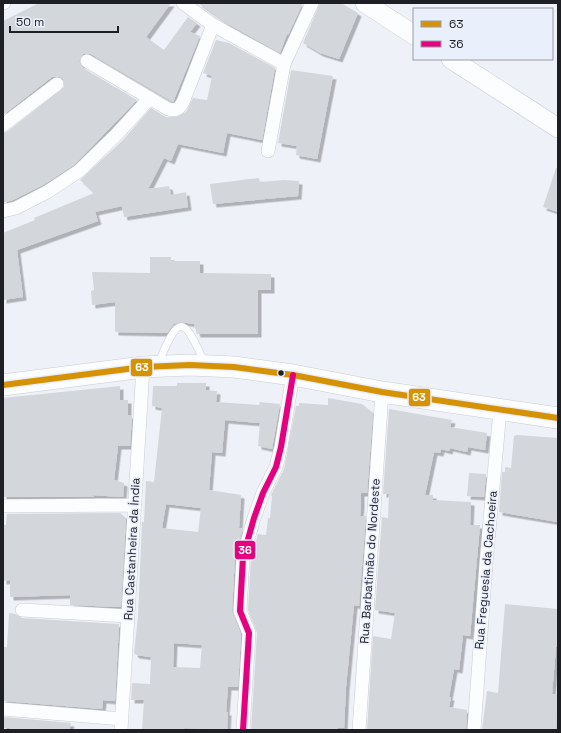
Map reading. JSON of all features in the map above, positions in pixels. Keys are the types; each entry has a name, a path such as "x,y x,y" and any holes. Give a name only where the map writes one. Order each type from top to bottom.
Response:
{"main road":[{"path":"365,3 413,34"},
{"path":"453,60 558,128"},
{"path":"3,385 150,367 234,367 293,375 382,392 558,418"}],"street":[{"path":"183,3 213,25 284,64"},
{"path":"268,151 284,64 312,3"},
{"path":"87,61 168,109 178,109 183,102 213,25"},
{"path":"3,124 57,84"},
{"path":"3,211 16,208 47,192 79,170 116,135 150,98"},
{"name":"Rua Castanheira da Índia","path":"122,725 134,505 150,367"},
{"path":"243,730 249,633 240,611 243,557 254,518 263,493 276,467 282,447 293,375"},
{"name":"Rua Barbatimão do Nordeste","path":"359,730 382,392"},
{"name":"Rua Freguesia da Cachoeira","path":"474,730 486,564 500,410"},
{"path":"3,506 134,505"},
{"path":"22,610 128,616"},
{"path":"3,709 122,725"}],"lane":[{"path":"150,367 170,335 177,326 181,325 185,326 193,337 206,366"}],"building":[{"path":"39,3 171,3 146,37 164,50 188,17 197,23 190,32 200,36 173,102 91,54 83,54 79,61 83,68 137,100 74,165 43,185 13,200 3,203 3,133 8,131 64,87 63,79 60,77 52,77 3,115 3,21"},
{"path":"198,3 303,3 288,35 287,34 280,53 228,24"},
{"path":"320,3 341,3 358,13 339,59 320,53 303,43"},
{"path":"216,40 229,43 275,68 262,140 227,133 223,153 178,144 171,161 164,158 148,189 169,186 171,195 186,192 188,207 124,217 122,206 95,212 98,221 17,250 23,297 3,300 3,233 35,220 34,218 94,193 80,180 122,141 151,108 166,117 176,117 186,112 193,98 207,100 212,76 203,73"},
{"path":"291,70 333,76 317,159 296,155 297,146 278,143"},
{"path":"556,168 558,168 558,212 543,207"},
{"path":"259,178 260,182 284,180 299,181 298,196 213,204 210,184"},
{"path":"150,257 171,257 171,261 200,261 200,273 271,274 271,290 258,290 258,334 197,334 194,324 181,322 174,324 167,333 115,332 115,302 92,305 91,291 94,290 92,272 150,273"},
{"path":"177,383 206,383 206,390 217,391 216,402 259,405 260,402 280,404 272,449 258,446 260,423 225,420 222,453 212,452 209,490 241,495 239,528 243,528 235,556 232,611 241,634 238,687 228,687 226,712 228,712 227,730 185,728 185,730 142,730 144,700 131,700 132,683 150,684 151,657 136,655 134,653 138,617 142,522 144,522 146,481 154,482 162,408 152,406 153,386 177,386","holes":["166,504 201,508 198,532 162,528","174,643 202,645 200,668 173,667"]},
{"path":"120,386 120,400 128,400 128,415 132,416 130,446 118,446 114,480 124,483 123,497 91,495 94,497 3,497 3,398"},
{"path":"328,398 362,404 373,413 367,493 361,493 360,516 366,516 359,606 354,605 346,687 344,728 338,728 338,730 251,730 257,633 248,610 251,558 258,534 266,535 268,518 270,518 271,495 284,469 296,406 299,406 299,403 328,405"},
{"path":"389,409 452,420 450,427 487,433 485,450 468,447 467,452 450,448 449,451 441,449 440,453 434,452 425,495 433,495 433,500 471,502 470,525 480,525 470,636 463,635 459,670 454,669 449,697 451,697 449,707 467,710 466,730 367,730 373,636 391,639 395,613 375,610 382,517 388,518 389,494 383,494"},
{"path":"514,436 558,438 558,522 499,512 502,472 505,472 505,467 511,468"},
{"path":"469,473 486,474 484,497 467,496"},
{"path":"120,513 126,518 121,606 70,605 70,595 10,597 10,580 3,581 3,525 6,525 7,514"},
{"path":"505,604 558,609 558,647 556,647 552,694 558,694 556,730 482,730 487,691 498,693"},
{"path":"9,613 15,614 22,618 119,624 115,701 103,700 102,709 3,701 3,647 7,647"},
{"path":"3,717 71,723 69,730 9,730 10,728 3,728"}],"transit line":[{"name":"63","path":"3,385 143,367 190,365 234,367 293,375 382,392 558,418"},
{"name":"36","path":"243,730 249,633 240,611 243,557 263,493 276,467 281,447 293,375"}]}
